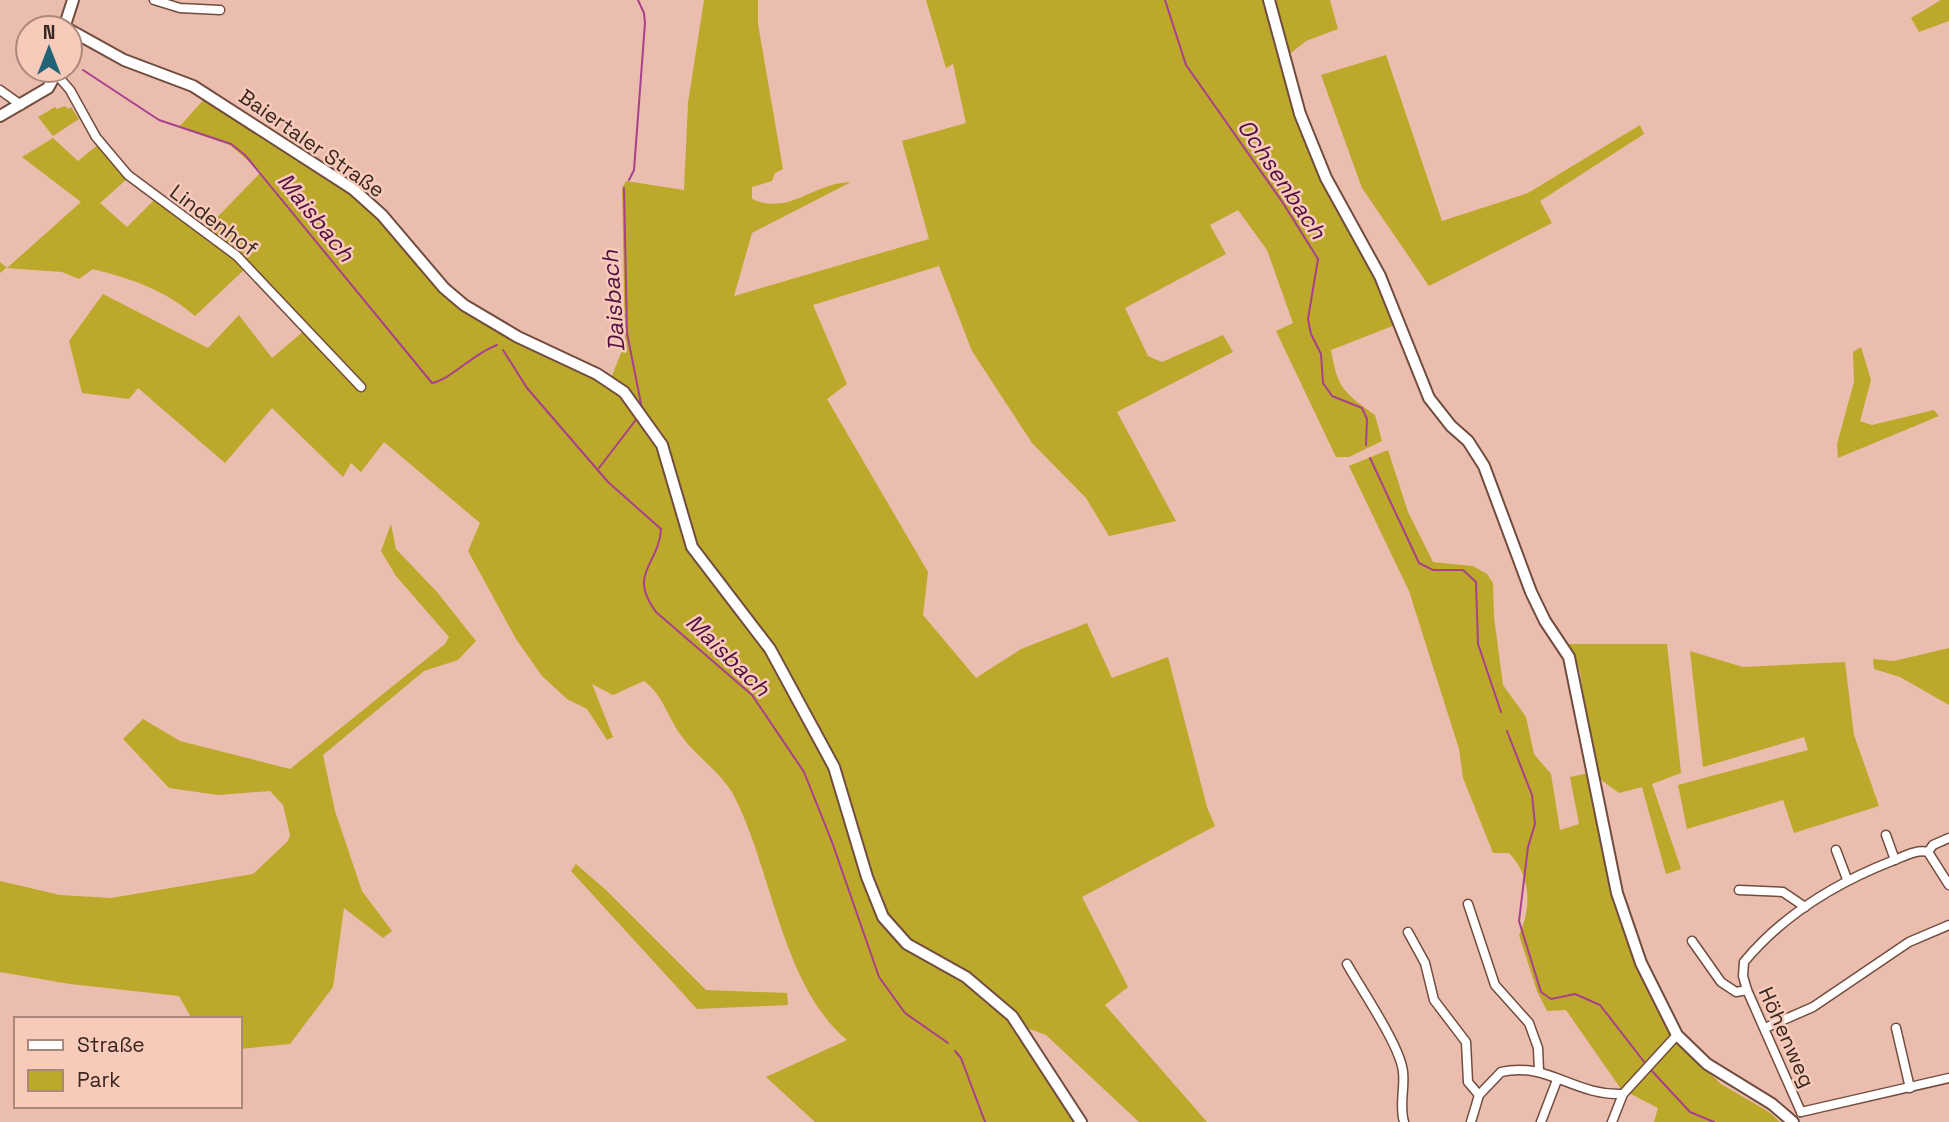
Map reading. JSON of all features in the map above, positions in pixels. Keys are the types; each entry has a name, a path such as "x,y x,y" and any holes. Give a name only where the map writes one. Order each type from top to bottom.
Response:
{"street":[{"path":"153,0 174,7 220,10"},
{"path":"1269,0 1300,114 1326,178 1380,276 1430,398 1451,426 1468,441 1484,466 1531,592 1545,621 1569,657 1617,893 1641,963 1677,1035 1707,1064 1772,1104 1793,1122"},
{"name":"Baiertaler Straße","path":"84,38 124,60 193,86 353,189 382,215 444,288 464,306 518,337 618,386 644,417 663,449 690,543 770,649 838,776 867,877 883,917 907,944 966,977 1012,1016 1081,1122"},
{"path":"0,116 48,88 50,84"},
{"name":"Lindenhof","path":"66,84 96,137 128,175 240,258 361,387"},
{"path":"0,90 21,105"},
{"path":"1886,835 1895,860"},
{"path":"1949,838 1933,845 1928,852 1949,885"},
{"path":"1836,850 1847,879"},
{"name":"Höhenweg","path":"1793,1122 1801,1112 1747,990 1743,976 1744,962 1781,925 1847,879 1917,852 1928,852"},
{"path":"1739,890 1783,892 1805,906"},
{"path":"1468,904 1495,985 1529,1023 1538,1048 1539,1071"},
{"path":"1765,1028 1813,1007 1909,942 1949,925"},
{"path":"1408,932 1425,964 1434,1000 1466,1042 1468,1082 1479,1095"},
{"path":"1692,941 1721,982 1736,992 1747,990"},
{"path":"1347,964 1392,1044 1404,1071 1404,1122"},
{"path":"1896,1028 1910,1088"},
{"path":"1612,1122 1623,1094 1677,1035"},
{"path":"1471,1122 1479,1095 1501,1072 1516,1069 1539,1071 1599,1095 1623,1094"},
{"path":"1801,1112 1949,1078"},
{"path":"1541,1122 1558,1080"}],"green space":[{"path":"704,0 758,0 758,24 783,169 775,173 772,181 752,187 752,199 778,204 824,187 851,182 752,233 734,296 929,239 902,141 966,123 953,64 946,68 926,0 1263,0 1299,115 1374,272 1395,325 1331,350 1340,382 1349,395 1375,415 1382,441 1349,457 1336,457 1276,331 1293,323 1267,250 1238,210 1210,225 1226,254 1125,308 1148,356 1162,362 1223,335 1233,352 1117,412 1176,521 1109,536 1086,498 1032,443 972,351 939,266 813,305 847,384 827,399 928,572 923,615 976,678 1021,649 1087,623 1112,678 1168,657 1207,807 1215,826 1082,897 1128,987 1105,1005 1207,1122 1139,1122 1046,1035 1027,1028 986,988 911,944 881,907 840,771 808,706 745,608 698,549 682,510 670,455 652,422 611,378 625,343 622,188 626,181 684,190 688,103"},
{"path":"1272,0 1330,0 1338,29 1306,41 1286,57"},
{"path":"1941,0 1949,0 1949,21 1919,32 1911,18"},
{"path":"1386,55 1442,221 1528,193 1640,125 1644,134 1540,201 1552,223 1429,286 1362,188 1321,75"},
{"path":"207,96 355,193 447,294 617,390 660,445 688,546 696,561 760,639 838,783 884,924 998,1005 1077,1122 815,1122 766,1077 847,1040 825,1017 792,958 758,856 733,794 686,742 650,686 644,681 613,695 592,684 613,737 607,740 587,709 567,699 542,676 516,639 468,551 480,523 384,442 361,472 351,463 343,477 272,408 225,463 138,388 129,399 82,393 69,341 103,294 208,348 239,315 272,358 305,330 246,268 195,316 147,286 93,269 79,279 62,272 6,268 0,273 0,262 7,268 81,202 22,157 53,138 78,161 99,144 128,178 100,203 127,227 154,200 202,233 261,172 230,145 179,127"},
{"path":"65,106 68,109 71,107 79,119 53,136 38,117 55,107 57,109"},
{"path":"1861,347 1871,380 1860,421 1872,425 1934,410 1939,416 1838,458 1837,444 1854,382 1853,352"},
{"path":"1388,450 1408,512 1433,562 1473,566 1487,574 1493,583 1494,617 1503,685 1526,717 1534,754 1551,774 1560,830 1579,824 1570,777 1589,773 1609,875 1671,1036 1721,1084 1769,1112 1780,1122 1654,1122 1658,1108 1621,1089 1566,1010 1547,1011 1537,991 1519,935 1527,903 1522,872 1509,853 1493,853 1463,778 1459,749 1409,591 1349,466"},
{"path":"391,524 396,549 437,592 476,641 458,660 424,671 323,755 335,811 362,891 392,931 383,938 344,908 333,987 290,1044 242,1049 242,1017 191,1017 179,996 70,984 0,972 0,881 60,895 111,898 253,874 288,841 290,835 283,805 270,791 218,795 169,788 123,739 143,719 180,741 290,769 445,644 449,637 396,576 381,551"},
{"path":"1567,644 1667,644 1681,773 1652,784 1681,869 1666,874 1642,787 1619,793 1596,776 1580,672"},
{"path":"1949,648 1949,705 1900,677 1874,669 1873,659 1894,661"},
{"path":"1690,651 1743,667 1845,662 1854,735 1879,806 1794,833 1783,800 1687,829 1678,785 1808,750 1804,737 1703,767"},
{"path":"576,864 606,890 706,990 787,993 788,1005 697,1009 571,871"}],"waterway":[{"name":"Daisbach","path":"629,180 634,170 645,23 638,0"},
{"name":"Ochsenbach","path":"1165,0 1186,65 1283,203 1318,259 1308,319 1311,334 1321,354 1323,383 1332,396 1362,408 1367,419 1366,445"},
{"name":"Maisbach","path":"84,71 159,120 231,144 245,155 432,383 447,377 497,345"},
{"name":"Daisbach","path":"624,188 627,333 642,409"},
{"name":"Maisbach","path":"503,350 527,388 608,482 661,529 644,578 648,599 656,612 752,695 804,772 832,842 879,977 905,1013 948,1043"},
{"name":"Daisbach","path":"599,468 638,417"},
{"name":"Ochsenbach","path":"1370,458 1419,563 1433,570 1463,570 1476,582 1478,644 1501,712"},
{"name":"Ochsenbach","path":"1507,731 1532,795 1535,824 1528,847 1519,921 1541,992 1551,999 1575,994 1600,1005 1645,1063"},
{"name":"Maisbach","path":"955,1051 961,1058 985,1122"},
{"name":"Ochsenbach","path":"1651,1070 1690,1112 1714,1122"}]}
